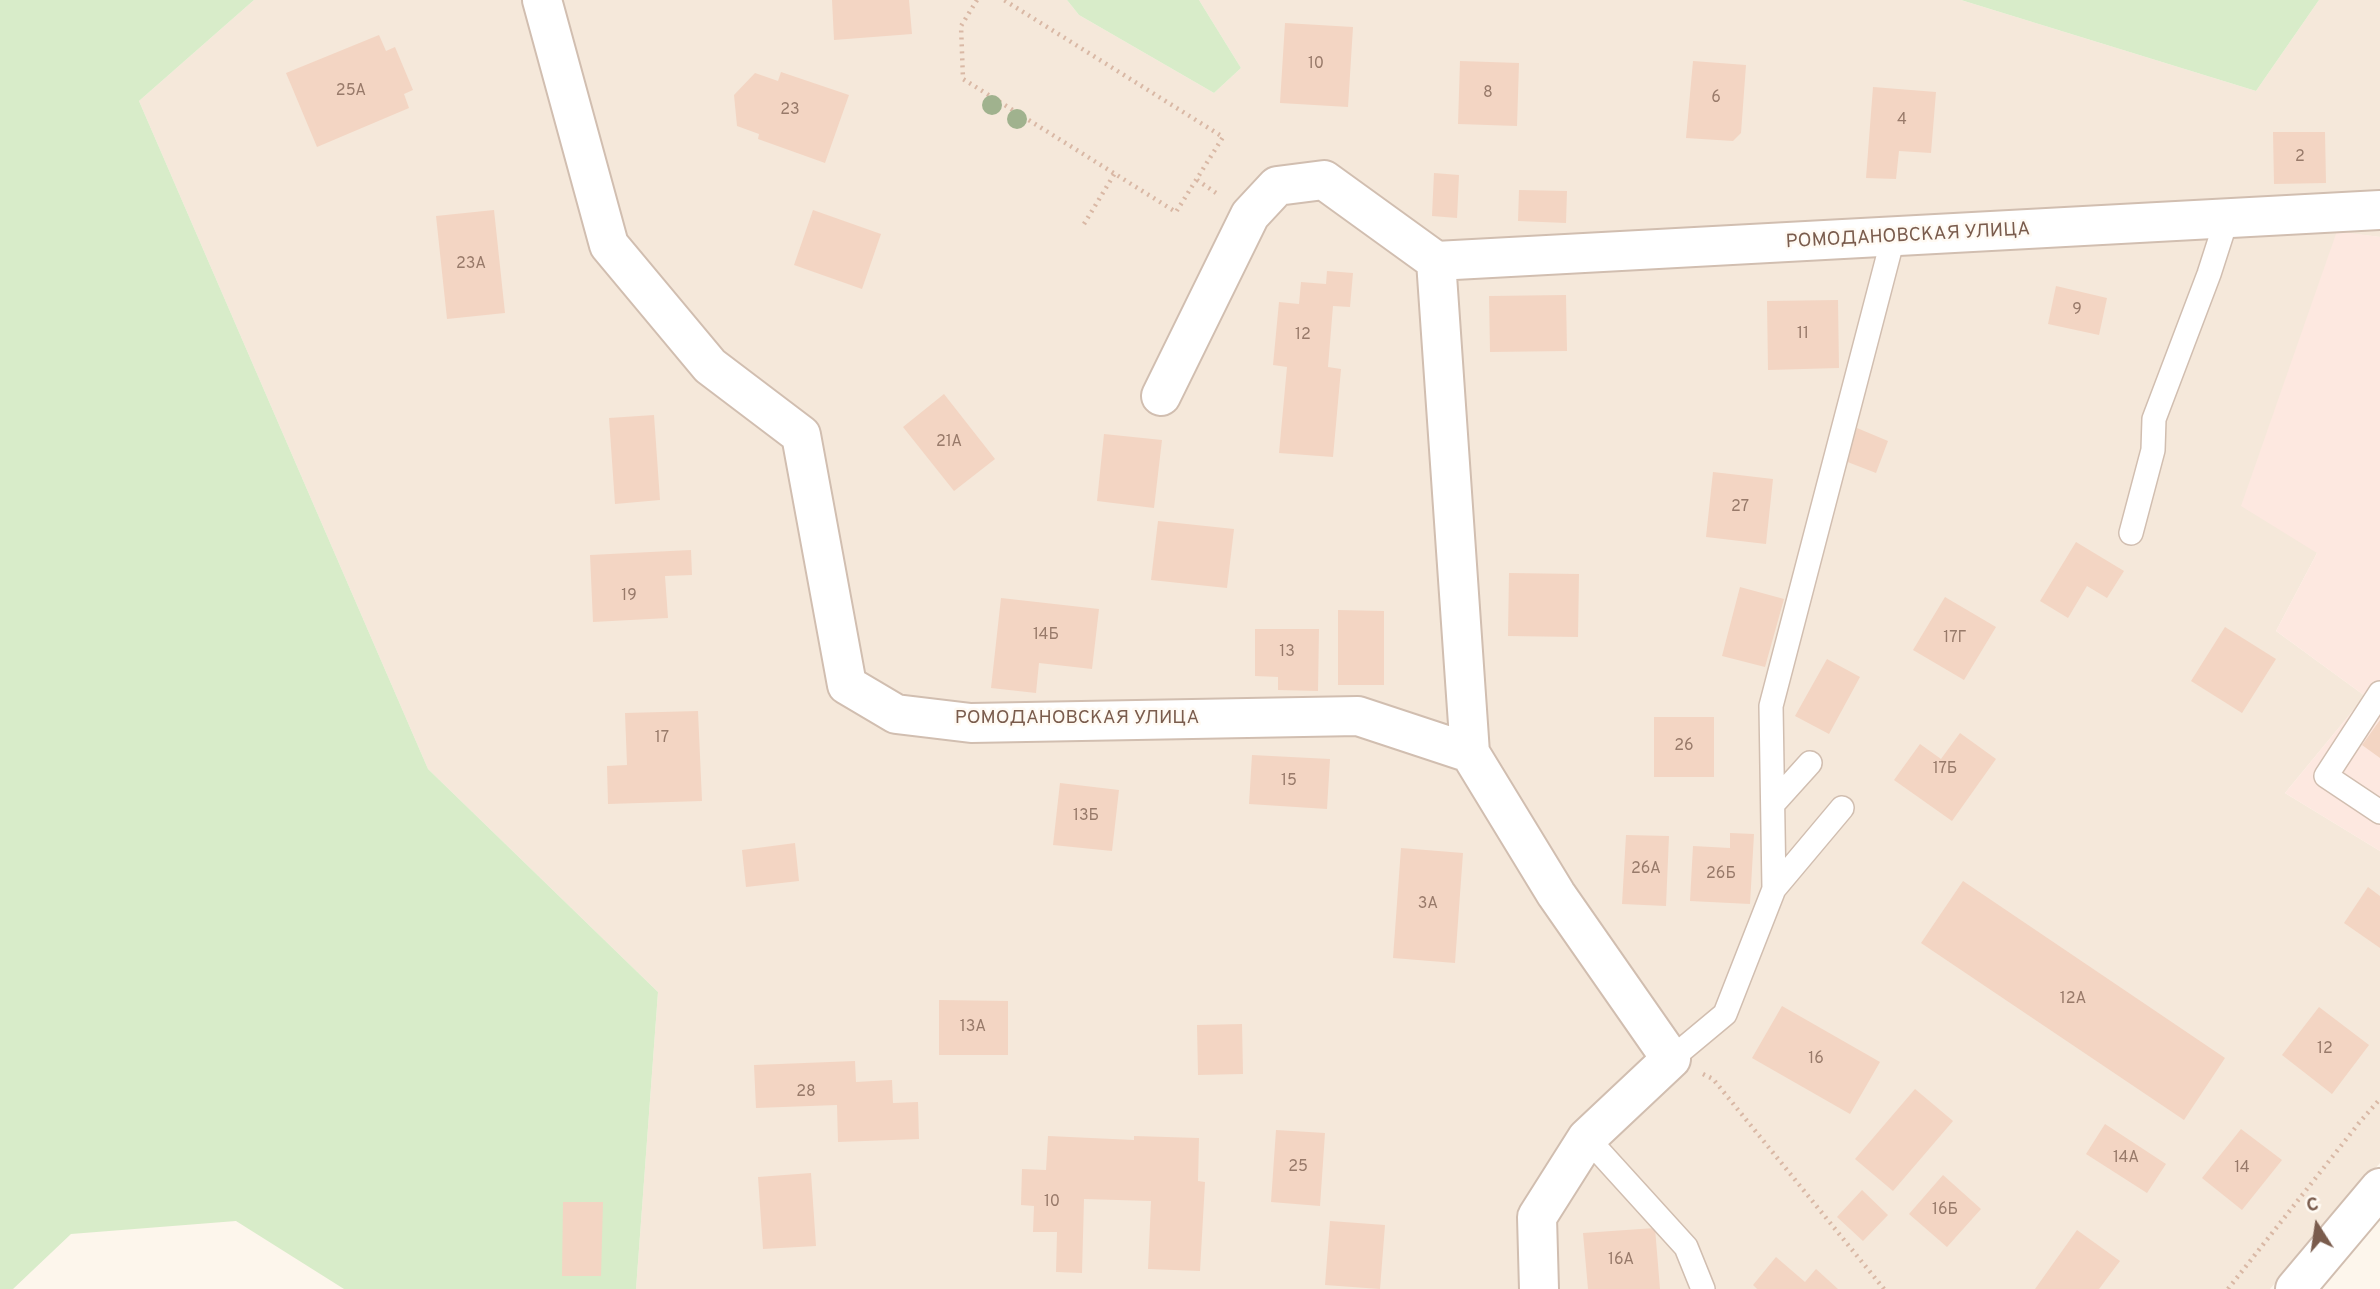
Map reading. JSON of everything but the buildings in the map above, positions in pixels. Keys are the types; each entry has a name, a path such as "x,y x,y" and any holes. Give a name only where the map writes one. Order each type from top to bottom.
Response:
{"street":[{"name":"РОМОДАНОВСКАЯ УЛИЦА","path":"542,0 610,245 710,366 801,435 847,685 896,714 971,723 1359,716 1470,753"},
{"path":"1161,396 1250,215 1277,186 1324,180 1436,261 1470,753 1556,894 1671,1059 1587,1138 1537,1217 1539,1289"},
{"name":"РОМОДАНОВСКАЯ УЛИЦА","path":"1436,261 2380,210"},
{"path":"2295,1289 2380,1188"}],"lane":[{"path":"2131,533 2153,450 2154,419 2209,274 2227,218"},
{"path":"1774,889 1772,706 1893,238"},
{"path":"2380,693 2326,776 2380,812"},
{"path":"1773,804 1810,763"},
{"path":"1671,1059 1726,1014 1774,889 1842,808"},
{"path":"1587,1138 1686,1247 1703,1289"}],"path":[{"path":"977,0 961,26 963,79 1176,212 1223,137 1004,0"},
{"path":"1084,224 1115,173"},
{"path":"1671,1059 1713,1079 1884,1289"},
{"path":"2228,1289 2380,1099"}],"shaded area":[{"path":"254,0 1067,0 1079,15 1214,93 1241,68 1199,0 1961,0 2256,91 2319,0 2380,0 2380,237 2337,232 2317,553 2276,631 2365,696 2285,793 2380,851 2380,1163 2270,1289 636,1289 658,992 428,769 139,101"},
{"path":"2337,231 2380,237 2380,851 2285,793 2365,696 2276,631 2317,553 2241,506"}],"green space":[{"path":"0,0 254,0 139,101 428,769 658,992 636,1289 344,1289 236,1221 71,1234 13,1289 0,1289"},
{"path":"1067,0 1199,0 1241,68 1214,93 1079,15"},
{"path":"1961,0 2319,0 2256,91"}]}
